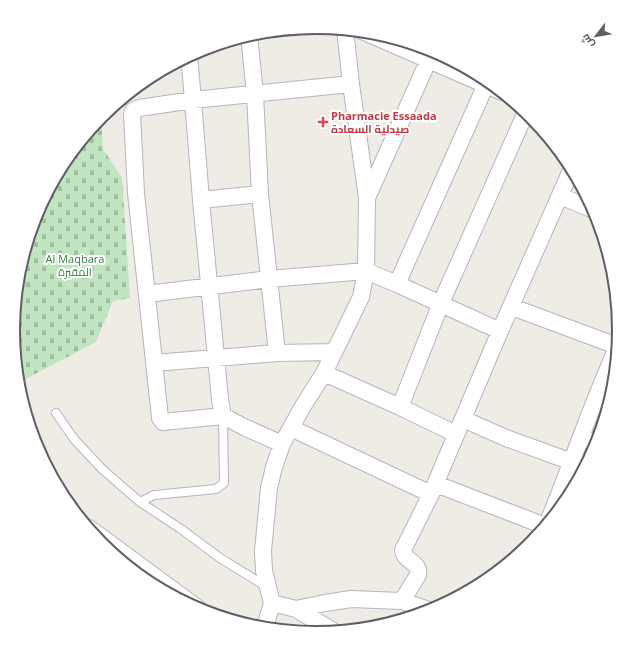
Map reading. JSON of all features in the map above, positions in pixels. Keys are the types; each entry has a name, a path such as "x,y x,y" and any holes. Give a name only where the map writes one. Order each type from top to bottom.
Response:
{"street":[{"path":"266,621 270,595 264,571 264,530 269,488 274,467 282,444 290,428 324,373 361,297 366,271 367,198 346,35"},
{"path":"249,41 255,94 260,194 277,353"},
{"path":"367,198 430,57"},
{"path":"189,62 200,200 220,399 224,416"},
{"path":"282,444 244,427 224,416 162,421 160,418 136,193 132,114 139,108 192,100 351,84"},
{"path":"397,284 485,87"},
{"path":"400,407 441,303 523,118"},
{"path":"402,601 419,571 414,564 405,557 403,550 433,489 500,331 512,307 569,176"},
{"path":"200,200 260,194"},
{"path":"560,196 584,206"},
{"path":"146,294 269,279 366,271 441,303 500,331"},
{"path":"512,307 611,345"},
{"path":"154,363 277,353 334,352"},
{"path":"555,504 591,408 609,365"},
{"path":"324,373 456,434"},
{"path":"463,419 506,438 572,462"},
{"path":"290,428 433,489 540,524"},
{"path":"581,437 590,441"},
{"path":"119,550 166,585"},
{"path":"270,595 325,626"},
{"path":"296,609 351,599 402,601 419,607"}],"lane":[{"path":"56,413 74,439 102,469 140,502 181,529 270,595"},
{"path":"140,502 154,495 216,489 222,486 224,483 224,416"}],"green space":[{"name":"Al Maqbara المقبرة","path":"102,125 103,149 122,178 130,298 113,301 96,342 25,379 20,330 23,291 30,253 43,216 60,181 81,149"}],"place":[{"name":"Pharmacie Essaada صيدلية السعادة","path":"323,122"}]}
